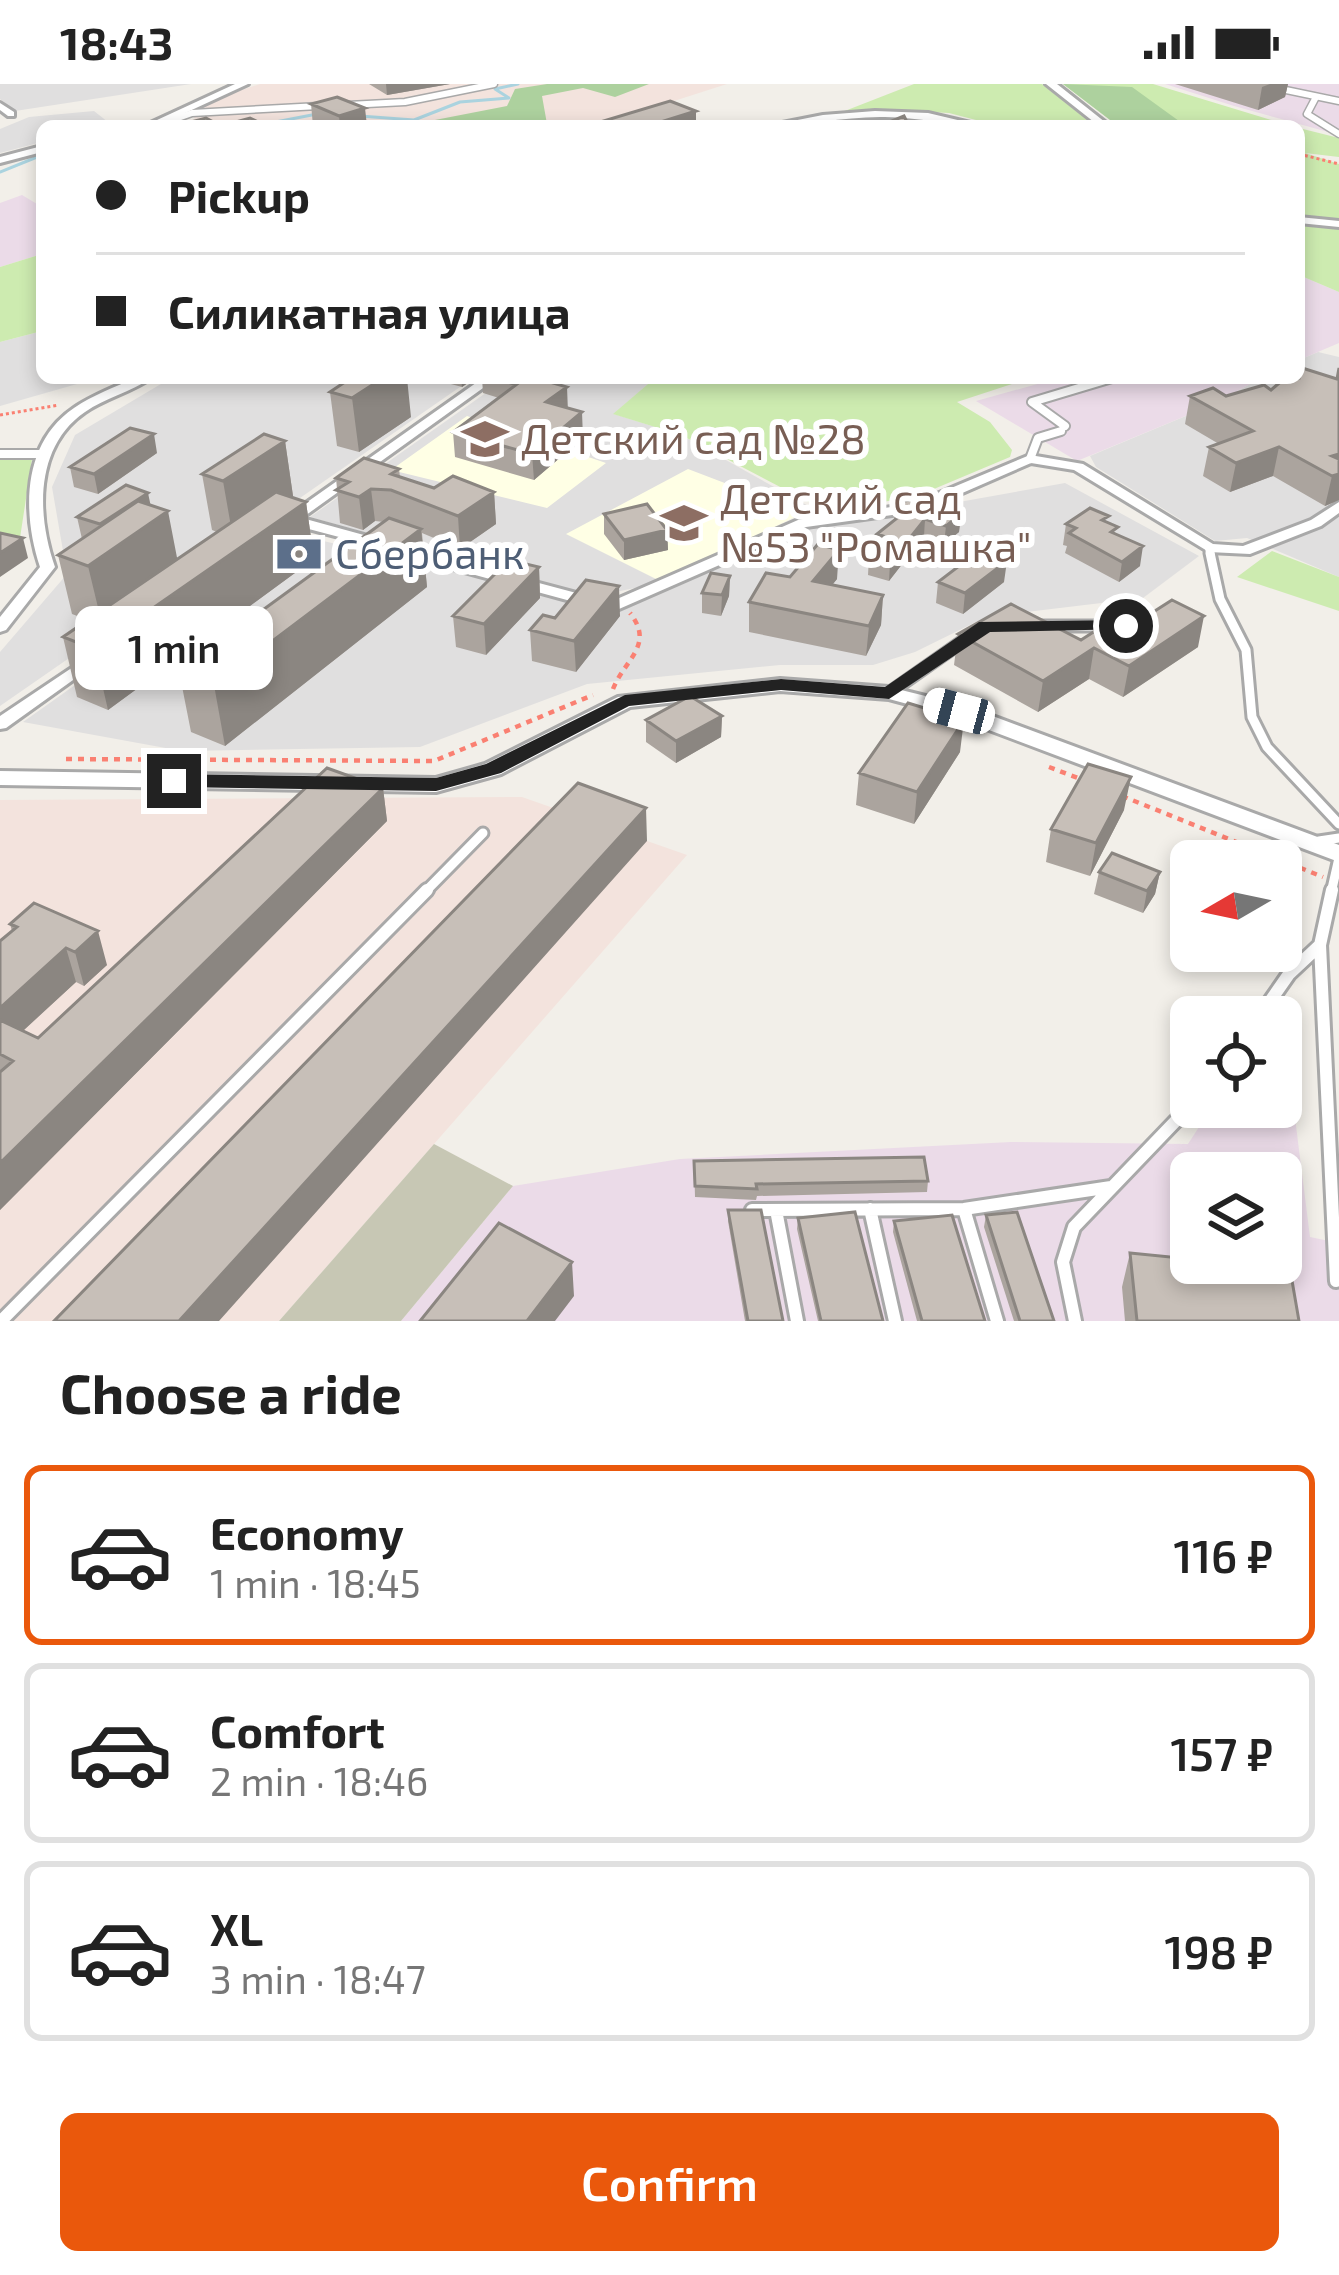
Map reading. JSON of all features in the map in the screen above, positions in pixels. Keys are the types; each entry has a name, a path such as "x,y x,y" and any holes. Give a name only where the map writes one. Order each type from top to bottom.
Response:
{"street":[{"path":"167,120 177,111 243,84"},
{"path":"1051,84 1097,120"},
{"path":"0,106 11,114"},
{"path":"812,120 838,116 957,120"},
{"path":"0,160 36,151"},
{"path":"1305,221 1339,224"},
{"path":"0,626 48,567 39,545 34,497 45,454 71,416 133,384"},
{"path":"271,534 483,384"},
{"path":"291,520 594,603 619,604 803,524 916,508 1030,459 1078,467 1208,548 1245,551 1316,523 1339,506"},
{"path":"0,724 97,656"},
{"path":"0,778 436,784 494,769 624,693 781,685 889,693 959,711 1339,856"}],"lane":[{"path":"172,120 192,113 404,102 494,84"},
{"path":"1257,84 1339,101"},
{"path":"1316,97 1307,114 1314,123 1339,134"},
{"path":"1030,459 1038,438 1063,428 1032,402 1092,384"},
{"path":"0,454 45,454"},
{"path":"1208,548 1220,599 1246,650 1252,717 1259,732 1267,747 1339,824"},
{"path":"1032,626 1126,626"},
{"path":"889,693 969,637"},
{"path":"1,1321 484,833"},
{"path":"1308,842 1339,838"},
{"path":"1336,1281 1320,946 1339,856"},
{"path":"1274,996 1289,974 1320,946"},
{"path":"1075,1321 1063,1262 1074,1227 1170,1127"},
{"path":"736,1210 964,1209 1111,1187"},
{"path":"871,1209 895,1321"},
{"path":"964,1209 997,1321"},
{"path":"776,1210 797,1321"}],"path":[{"path":"1305,156 1339,163"},
{"path":"54,760 434,761 624,693 614,680 642,649 641,628 619,604"},
{"path":"1029,758 1092,784"},
{"path":"1113,792 1332,880"}],"shaded area":[{"path":"0,84 191,84 15,111 0,99"},
{"path":"260,84 727,84 615,120 190,120 195,119 188,108"},
{"path":"1165,84 1339,84 1339,135 1305,126 1305,120 1285,120"},
{"path":"94,111 105,120 36,120 36,144 0,153 0,129 29,117"},
{"path":"22,195 36,203 36,256 0,267 0,203"},
{"path":"1305,278 1339,292 1339,343 1305,357"},
{"path":"36,333 36,384 77,384 0,406 0,342"},
{"path":"1318,352 1339,357 1339,577 1247,538 1215,541 1096,467 1090,456 1250,384 1305,384 1305,357"},
{"path":"161,384 464,384 0,706 0,652 67,574 52,487 75,435"},
{"path":"498,384 648,384 614,414 681,435 812,508 662,582 593,597 310,517"},
{"path":"1037,384 1250,384 1212,405 1077,461 976,401"},
{"name":"Детский сад №28","path":"467,416 606,463 547,508 391,470"},
{"name":"Детский сад №53 \"Ромашка\"","path":"688,469 803,513 662,582 566,534"},
{"path":"1065,483 1199,556 1143,598 986,617 915,652 873,665 780,665 587,684 420,747 182,751 23,722 289,533 615,609 808,529"},
{"path":"522,797 687,855 279,1321 0,1321 0,800"},
{"path":"1198,1128 1296,1128 1299,1152 1170,1152 1170,1284 1302,1284 1302,1173 1310,1237 1339,1243 1339,1321 401,1321 513,1186 680,1159 1011,1142 1188,1144"},
{"path":"434,1144 513,1186 401,1321 279,1321"}],"green space":[{"path":"547,84 649,84 615,97 583,88 542,96 546,120 435,120 507,106 515,89"},
{"path":"914,84 1042,84 1087,120 976,120 897,110 837,114"},
{"path":"1063,84 1153,84 1271,120 1110,120"},
{"path":"1063,84 1132,87 1178,120 1110,120"},
{"path":"1305,130 1339,138 1339,157 1305,153"},
{"path":"1305,153 1339,164 1339,292 1305,278"},
{"path":"36,256 36,333 0,342 0,267"},
{"path":"648,384 1012,384 957,402 990,422 1012,450 1010,457 922,494 830,513 681,435 613,414"},
{"path":"0,459 32,459 20,538 0,532"},
{"path":"1272,551 1339,577 1339,611 1237,577"}],"building":[{"path":"337,97 365,108 339,116 311,104"},
{"path":"670,101 696,111 667,120 607,120"},
{"path":"1339,368 1339,454 1332,456 1339,459 1339,474 1332,476 1279,447 1236,463 1209,447 1253,431 1190,396 1213,388 1226,396 1264,385 1271,390 1278,384 1305,384 1305,369 1337,379"},
{"path":"342,384 374,384 352,398 330,392"},
{"path":"517,384 567,387 546,402 582,412 532,454 453,432"},
{"path":"130,428 154,434 94,474 70,467"},
{"path":"264,434 285,441 223,481 202,474"},
{"path":"364,458 399,469 391,474 434,488 453,476 494,492 458,516 391,490 371,489 359,497 336,490 349,482 336,478"},
{"path":"126,485 148,493 100,524 77,517"},
{"path":"276,492 306,502 94,649 63,637"},
{"path":"918,499 961,514 946,526 925,519 890,563 869,557 886,537 877,534 906,511 895,508 897,502"},
{"path":"138,501 168,511 88,566 58,555"},
{"path":"647,504 667,530 624,540 604,514"},
{"path":"1090,508 1109,516 1102,520 1118,527 1111,532 1143,546 1122,562 1069,533 1076,528 1066,524"},
{"path":"389,518 421,529 214,685 179,671"},
{"path":"0,533 23,538 0,553"},
{"path":"818,544 839,550 813,581 883,595 869,626 749,602 766,573 790,577"},
{"path":"980,550 1007,561 965,593 938,582"},
{"path":"509,560 539,567 484,624 453,616"},
{"path":"711,573 730,576 722,595 702,593"},
{"path":"586,580 619,586 574,641 530,630 543,615 555,618"},
{"path":"1172,600 1204,616 1129,666 1094,648 1043,681 958,634 1011,604 1081,640 1120,615 1136,623"},
{"path":"690,696 722,716 676,741 646,720"},
{"path":"908,703 964,720 917,792 859,773"},
{"path":"1088,764 1131,777 1096,843 1051,829"},
{"path":"327,768 383,788 0,1163 0,1072 13,1061 0,1054 0,1020 38,1038"},
{"path":"578,783 646,808 179,1321 54,1321"},
{"path":"1112,853 1160,872 1147,891 1099,872"},
{"path":"34,903 98,931 75,952 66,948 0,1008 0,941 17,927 10,924"},
{"path":"924,1157 928,1181 756,1184 757,1189 695,1186 694,1161"},
{"path":"728,1210 761,1210 783,1321 748,1321"},
{"path":"855,1212 883,1321 821,1321 798,1218"},
{"path":"1017,1212 1054,1321 1020,1321 986,1215"},
{"path":"952,1215 985,1321 922,1321 894,1221"},
{"path":"499,1223 572,1262 527,1321 420,1321"},
{"path":"1130,1253 1170,1257 1170,1284 1293,1284 1299,1321 1137,1321"}],"waterway":[{"path":"360,116 414,120 460,102 509,98 495,89 518,84"},
{"path":"286,120 317,114"},
{"path":"0,172 36,157"}],"place":[{"name":"Детский сад №28","path":"485,439"},
{"name":"Детский сад №53 \"Ромашка\"","path":"684,523"},
{"name":"Сбербанк","path":"299,554"}],"route":[{"path":"174,781 436,784 494,769 625,701 781,685 889,693 986,626 1126,626"}]}
